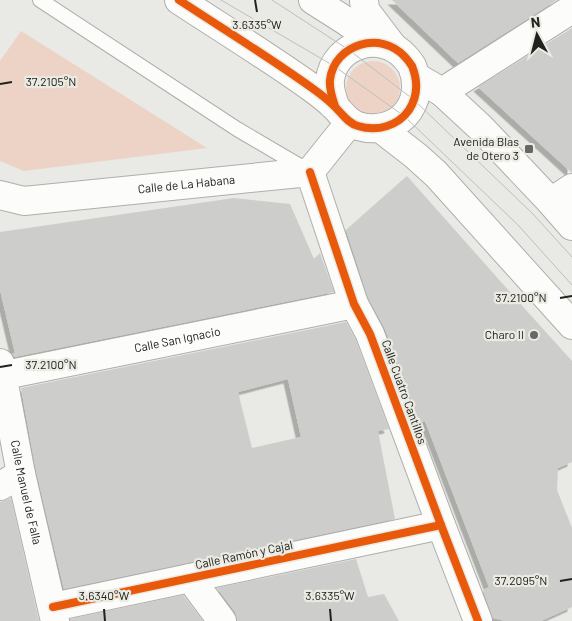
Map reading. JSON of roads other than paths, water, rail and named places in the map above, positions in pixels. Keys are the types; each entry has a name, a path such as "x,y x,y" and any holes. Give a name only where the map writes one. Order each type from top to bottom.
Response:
{"street":[{"path":"179,0 314,89 356,126 380,128 393,124 404,116 414,100 416,77 410,63 401,52 384,45 313,0"},
{"path":"364,0 365,10 384,45"},
{"path":"442,92 572,10"},
{"path":"342,114 330,93 330,79 334,66 340,57 360,44 384,45"},
{"path":"416,77 442,92 499,146 561,195 572,226"},
{"path":"310,172 342,114"},
{"path":"380,128 436,174 572,324"},
{"name":"Calle de La Habana","path":"0,195 24,201 310,172"},
{"name":"Calle Cuatro Cantillos","path":"310,172 354,304 370,334 478,621"},
{"name":"Calle San Ignacio","path":"1,372 354,304"},
{"name":"Calle Manuel de Falla","path":"1,372 11,480 54,614"},
{"name":"Calle Ramón y Cajal","path":"54,614 190,578 441,525"},
{"name":"Calle Ramón y Cajal","path":"190,578 222,621"}],"lane":[{"path":"40,0 237,129 310,172"}],"tram line":[{"path":"221,0 334,66 404,116 518,225 572,285"},
{"path":"272,0 349,50 414,100 533,214 572,257"}],"place":[{"name":"Avenida Blas de Otero 3","path":"529,149"},
{"name":"Charo II","path":"534,335"}]}
